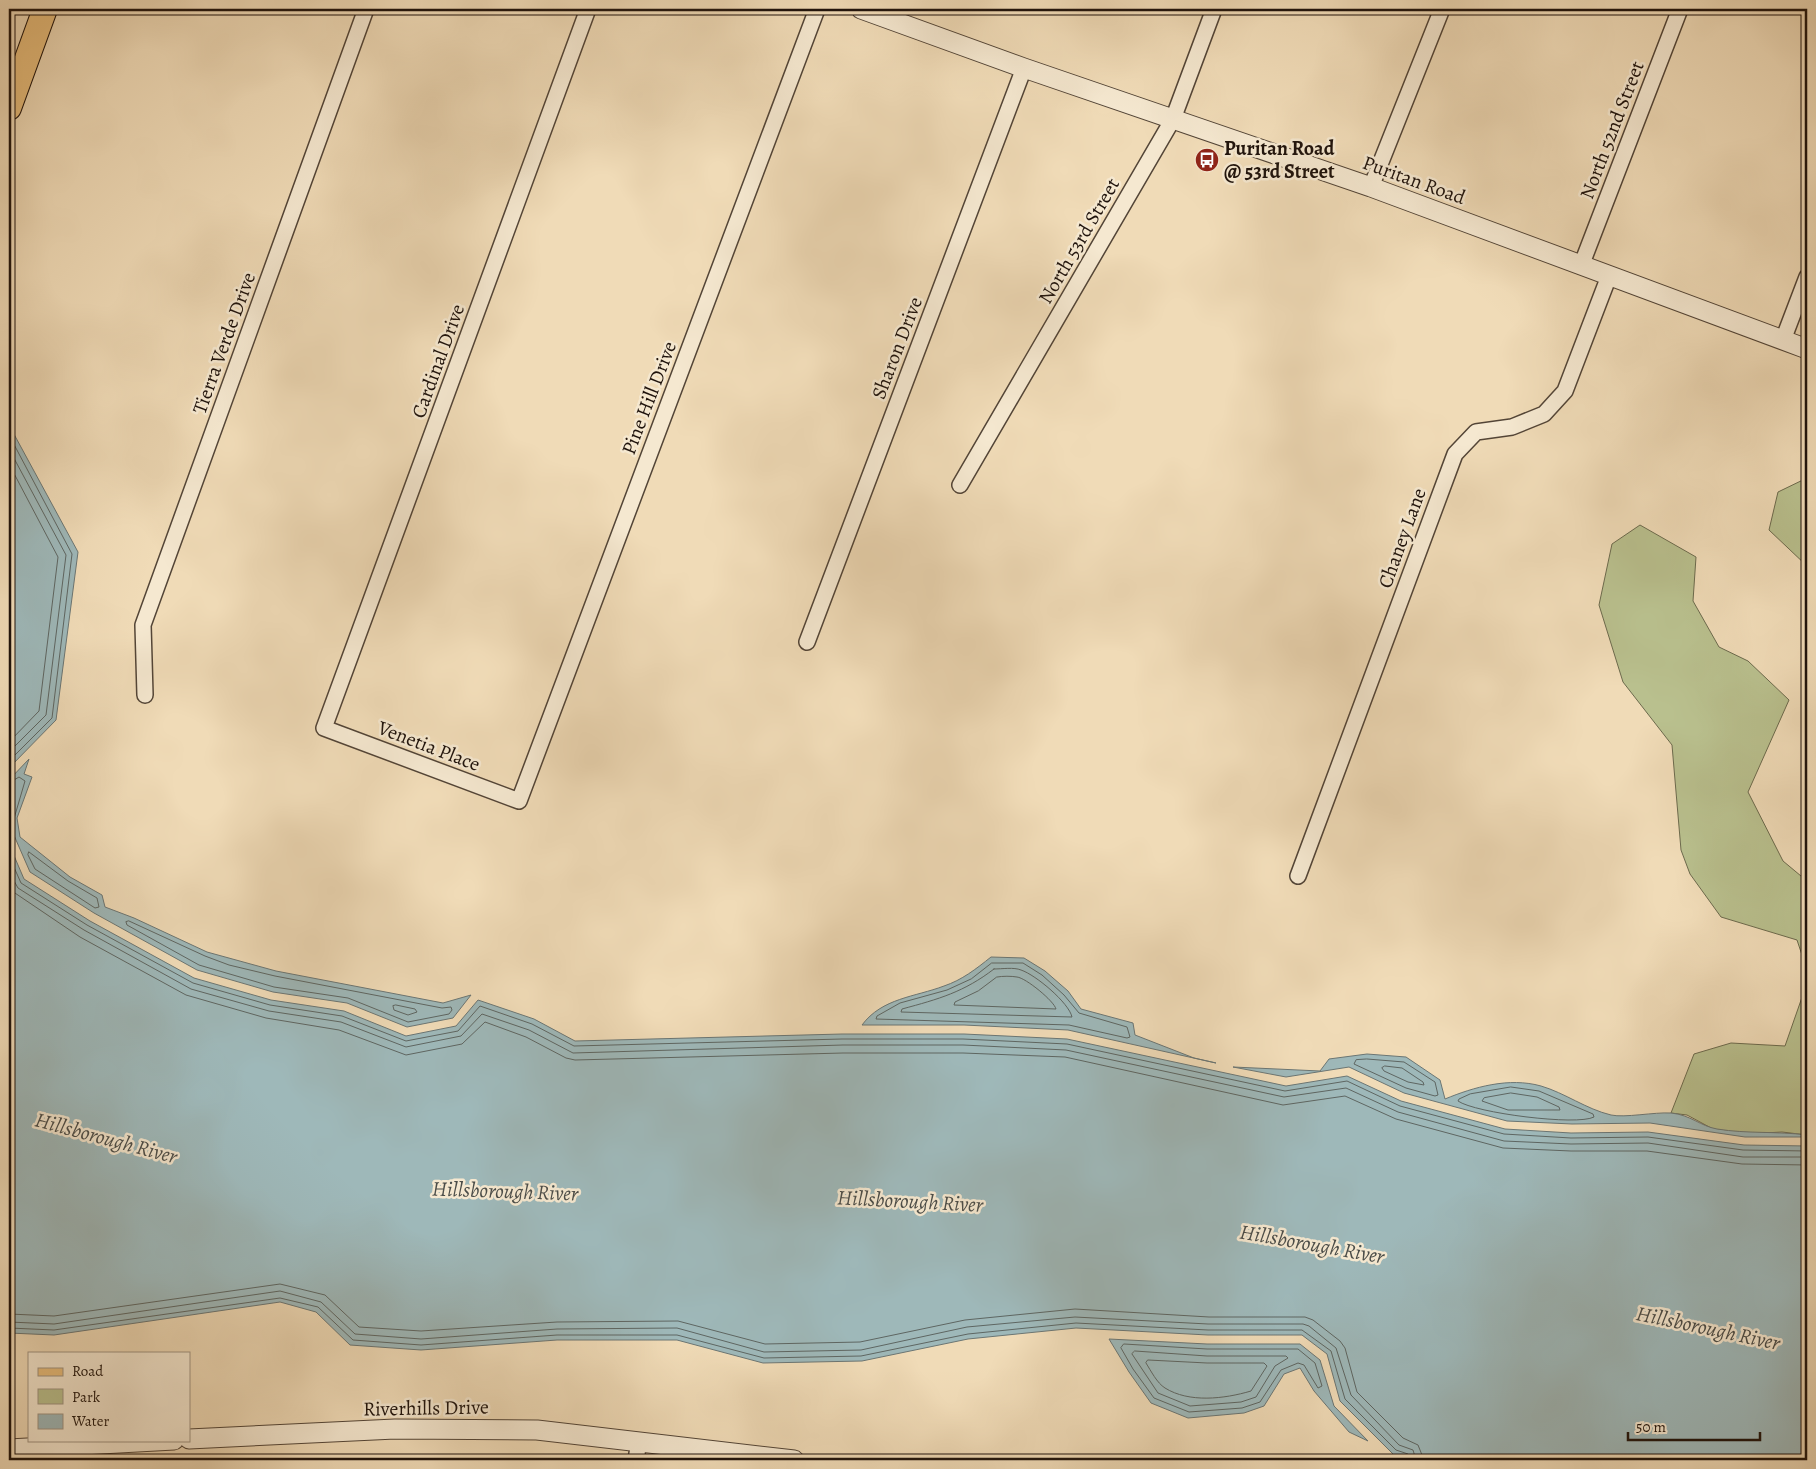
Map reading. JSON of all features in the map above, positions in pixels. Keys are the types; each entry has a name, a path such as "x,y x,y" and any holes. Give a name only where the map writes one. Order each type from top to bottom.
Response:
{"main road":[{"path":"9,108 45,9"}],"street":[{"name":"Tierra Verde Drive","path":"145,695 143,625 366,9"},
{"name":"Cardinal Drive","path":"324,728 588,9"},
{"name":"Pine Hill Drive","path":"519,801 817,9"},
{"name":"Puritan Road","path":"861,9 1024,68 1371,187 1807,349"},
{"name":"North 53rd Street","path":"960,485 1173,119 1214,9"},
{"path":"1371,187 1442,9"},
{"name":"North 52nd Street","path":"1581,266 1680,9"},
{"name":"Sharon Drive","path":"807,642 1024,68"},
{"name":"Chaney Lane","path":"1298,876 1455,454 1476,432 1512,427 1544,414 1565,391 1609,276"},
{"path":"1783,340 1807,277"},
{"name":"Venetia Place","path":"324,728 519,801"},
{"name":"Riverhills Drive","path":"190,1440 395,1429 510,1429 538,1430 639,1441 670,1450 794,1460"},
{"path":"636,1460 639,1441"},
{"path":"9,1449 137,1442"}],"green space":[{"path":"1807,478 1807,566 1769,530 1778,492"},
{"path":"1640,525 1696,557 1693,601 1719,647 1748,661 1789,700 1748,792 1783,861 1807,881 1807,970 1797,940 1721,917 1690,874 1681,850 1672,745 1623,682 1599,605 1612,544"},
{"path":"1807,983 1807,1135 1782,1132 1747,1134 1713,1129 1687,1115 1671,1113 1694,1054 1731,1043 1785,1046"}],"water":[{"path":"9,425 78,552 56,720 9,768"},
{"path":"29,759 24,774 32,777 17,818 20,837 70,877 102,895 105,907 134,918 207,952 276,971 443,1003 471,995 453,1018 407,1027 347,1003 273,992 197,970 94,913 30,872 9,824 9,780"},
{"name":"Hillsborough River","path":"9,844 24,879 90,921 194,978 271,1000 344,1011 406,1036 456,1026 478,1000 534,1019 575,1041 842,1034 964,1034 1067,1039 1286,1086 1347,1076 1401,1101 1505,1129 1571,1133 1648,1132 1744,1145 1807,1146 1807,1460 1413,1460 1394,1455 1340,1401 1327,1354 1302,1335 1208,1335 1076,1328 968,1339 862,1361 763,1363 677,1340 557,1340 421,1350 350,1345 316,1312 280,1302 54,1335 9,1333"},
{"path":"991,957 1024,958 1045,971 1068,991 1081,1009 1133,1023 1135,1035 1194,1058 1216,1063 1068,1030 964,1025 862,1025 879,1009 900,1000 951,984 969,974"},
{"path":"1367,1054 1406,1057 1440,1080 1445,1099 1480,1087 1504,1083 1529,1083 1550,1089 1593,1109 1611,1115 1671,1113 1717,1129 1796,1134 1807,1135 1807,1137 1745,1137 1650,1123 1572,1124 1507,1121 1404,1093 1349,1067 1286,1077 1233,1067 1320,1071 1329,1059"},
{"path":"1109,1339 1207,1344 1300,1344 1320,1360 1334,1406 1368,1441 1349,1432 1314,1391 1300,1368 1284,1374 1264,1406 1244,1413 1188,1418 1151,1403"}],"place":[{"name":"Puritan Road @ 53rd Street","path":"1207,160"}]}
